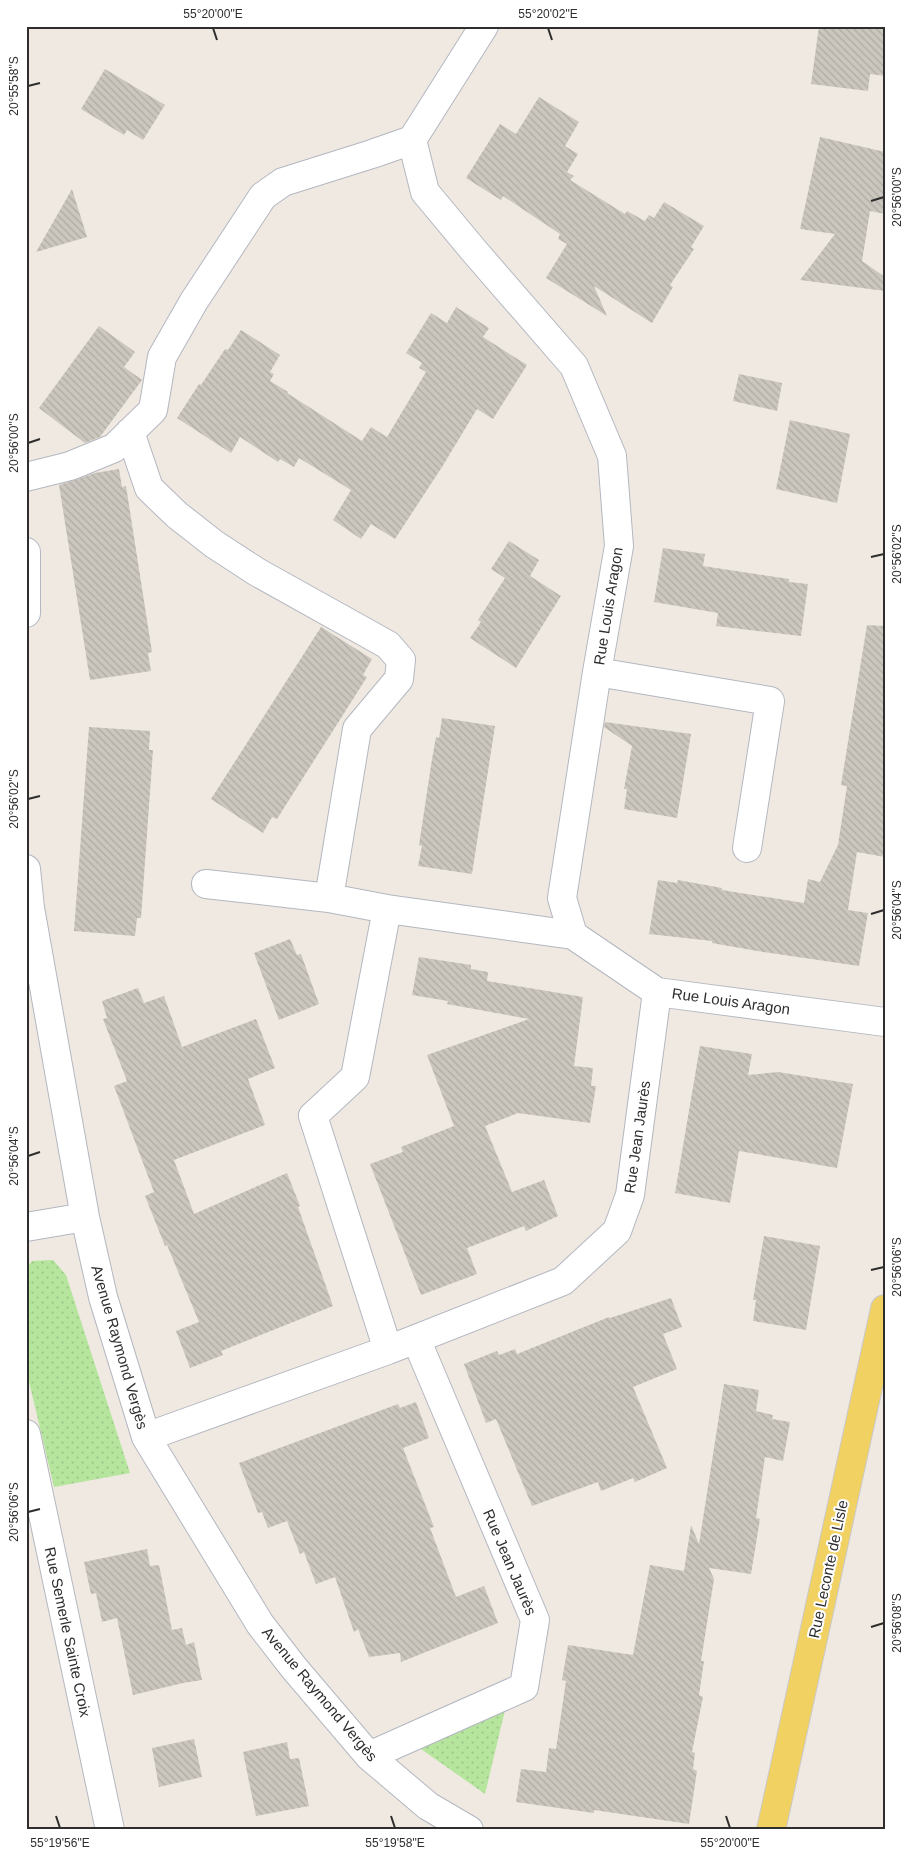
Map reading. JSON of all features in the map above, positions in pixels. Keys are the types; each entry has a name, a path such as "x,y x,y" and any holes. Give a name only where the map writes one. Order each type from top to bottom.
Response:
{"main road":[{"name":"Rue Leconte de Lisle","path":"771,1830 885,1309"}],"street":[{"path":"26,477 70,466 114,448 153,410 162,357 194,301 263,196 283,182 412,140 484,26"},
{"name":"Rue Louis Aragon","path":"412,140 425,192 574,366 612,456 619,546 597,672 562,898 574,935 657,992 885,1022"},
{"path":"130,432 149,488 177,515 214,544 272,581 388,645 401,660 399,679 357,729 329,898"},
{"path":"26,552 26,613"},
{"path":"597,672 770,701 747,848"},
{"name":"Avenue Raymond Vergès","path":"26,869 30,908 85,1217 103,1297 146,1437 260,1624 294,1668 425,1818 469,1830"},
{"path":"206,884 329,898 387,909 574,935"},
{"path":"387,909 355,1077 313,1116 388,1350"},
{"name":"Rue Jean Jaurès","path":"146,1437 388,1350 563,1280 617,1231 630,1194 657,992"},
{"path":"26,1228 85,1217"},
{"name":"Rue Jean Jaurès","path":"369,1756 524,1687 535,1620 416,1339"},
{"name":"Rue Semerle Sainte Croix","path":"26,1434 110,1830"}],"green space":[{"path":"53,1260 66,1275 130,1473 54,1487 26,1369 26,1269 32,1261"},
{"path":"505,1710 485,1794 421,1749"}],"building":[{"path":"819,26 885,26 885,76 870,74 868,91 811,84"},
{"path":"105,69 165,105 143,140 127,130 124,135 81,109"},
{"path":"539,97 579,122 565,146 578,154 567,172 574,176 570,180 625,214 627,211 645,221 649,215 654,218 664,202 704,226 691,247 694,249 670,285 673,287 652,323 594,286 607,316 546,278 567,244 558,239 560,234 503,196 501,200 466,178 500,124 516,134"},
{"path":"820,137 885,152 885,214 870,211 862,261 885,277 885,291 800,280 835,234 800,229"},
{"path":"72,189 87,237 36,252"},
{"path":"456,307 489,328 483,337 527,365 493,419 477,409 395,539 371,524 361,539 333,520 351,490 299,458 294,467 280,459 278,462 240,437 231,453 177,418 199,384 201,385 225,349 228,350 241,330 280,355 270,372 274,374 270,381 362,441 371,427 387,437 426,372 419,368 422,363 406,353 431,313 447,323"},
{"path":"99,326 135,352 124,367 142,380 100,437 85,443 39,408"},
{"path":"739,374 782,383 777,411 733,401"},
{"path":"790,420 850,434 837,503 776,489"},
{"path":"119,469 122,487 126,486 152,652 148,653 151,671 90,680 59,485 95,473"},
{"path":"509,541 539,560 530,576 561,596 516,668 470,638 481,622 478,620 505,578 491,569"},
{"path":"663,548 705,554 703,566 789,579 789,582 808,584 801,636 716,626 718,613 654,602"},
{"path":"867,625 885,626 885,857 857,852 848,910 868,913 859,966 757,951 712,943 712,941 649,934 658,880 677,883 678,880 722,888 722,890 804,903 808,879 820,882 838,845 847,786 841,785"},
{"path":"321,627 372,659 363,675 367,677 277,819 272,817 263,833 211,799"},
{"path":"442,718 495,726 472,874 418,866 422,846 419,845 432,759 436,737 439,738"},
{"path":"605,722 691,734 677,818 624,809 627,789 624,789 632,746 604,727"},
{"path":"89,727 150,731 149,750 153,750 141,918 137,918 135,936 74,931"},
{"path":"290,939 297,955 301,954 319,1004 279,1020 254,953"},
{"path":"419,957 471,965 471,969 488,972 487,981 583,997 574,1066 593,1068 591,1086 596,1086 590,1123 518,1113 485,1126 512,1192 544,1180 558,1216 526,1231 524,1226 467,1248 477,1274 421,1295 370,1164 403,1152 401,1147 454,1126 427,1055 529,1019 447,1004 448,1001 412,995"},
{"path":"138,988 144,1003 164,996 182,1047 256,1019 275,1068 248,1079 265,1125 174,1160 194,1214 287,1173 333,1306 221,1351 223,1355 190,1368 176,1331 199,1322 145,1196 154,1192 114,1086 127,1081 103,1019 107,1018 102,1001"},
{"path":"700,1046 752,1054 748,1075 778,1072 853,1084 837,1168 739,1151 730,1203 675,1193"},
{"path":"764,1236 820,1246 806,1330 753,1321 756,1300 753,1300"},
{"path":"671,1298 682,1327 663,1334 677,1369 633,1387 667,1468 635,1482 633,1478 601,1491 598,1482 532,1506 496,1419 486,1423 464,1364 497,1351 499,1355 515,1349 517,1354 609,1317"},
{"path":"724,1384 759,1390 756,1411 773,1415 772,1419 790,1422 783,1461 765,1457 756,1518 760,1519 751,1574 709,1568 714,1579 701,1661 704,1661 699,1695 703,1697 692,1752 695,1753 693,1769 697,1771 689,1824 594,1810 594,1813 516,1802 521,1769 546,1772 549,1748 556,1749 566,1681 562,1680 568,1645 633,1655 650,1565 684,1571 691,1525 699,1544"},
{"path":"416,1402 429,1438 403,1448 434,1527 430,1528 456,1597 484,1586 498,1623 401,1662 400,1653 369,1657 358,1629 354,1632 335,1577 316,1584 304,1552 300,1554 287,1521 268,1528 262,1512 258,1513 239,1463 398,1404 400,1408"},
{"path":"147,1549 150,1566 159,1565 172,1630 182,1628 186,1645 194,1642 202,1680 133,1695 117,1618 102,1622 96,1593 91,1594 84,1562"},
{"path":"194,1739 202,1777 159,1787 152,1748"},
{"path":"287,1742 290,1759 299,1758 309,1806 256,1816 243,1752"}]}
